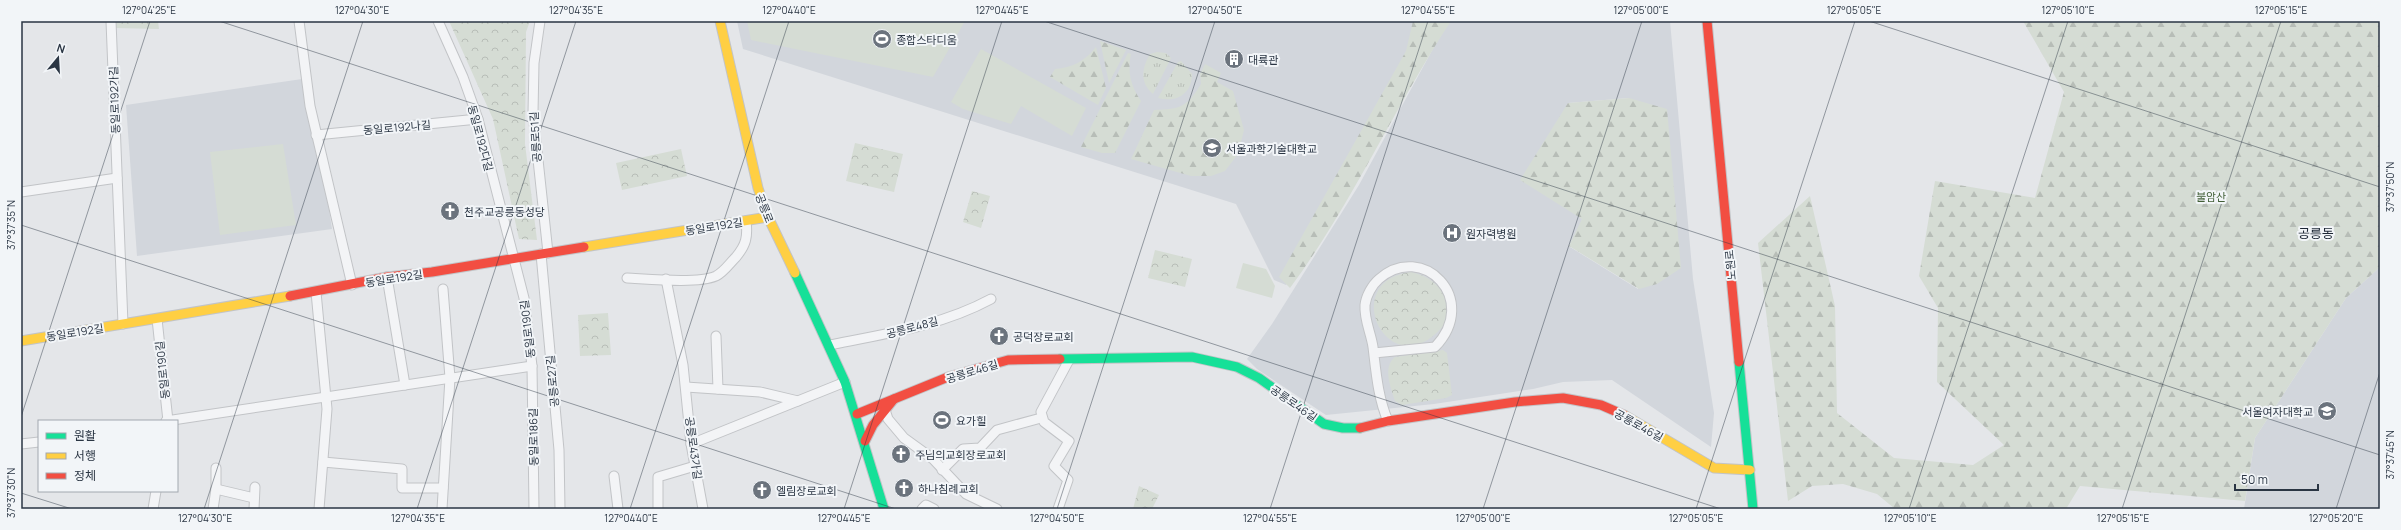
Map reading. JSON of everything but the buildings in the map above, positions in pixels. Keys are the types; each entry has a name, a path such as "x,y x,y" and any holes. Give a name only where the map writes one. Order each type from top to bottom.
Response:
{"street":[{"name":"동일로192가길","path":"111,21 123,324"},
{"path":"299,21 310,106 352,285"},
{"name":"동일로192다길","path":"438,21 463,77 478,119 500,209 515,258"},
{"name":"공릉로51길","path":"540,21 534,63 533,113 544,254"},
{"name":"공릉로","path":"720,21 757,184 768,217 845,382 857,414 884,509"},
{"name":"노원로","path":"1706,21 1753,509"},
{"name":"동일로192나길","path":"316,134 478,119"},
{"path":"21,192 117,178"},
{"name":"동일로192길","path":"21,341 316,292 387,277 432,272 768,217"},
{"path":"627,278 704,280 723,271 745,246 748,235 746,221"},
{"name":"공릉로27길","path":"544,254 559,450 560,509"},
{"name":"동일로190길","path":"174,420 532,366 524,298 515,258"},
{"path":"1374,353 1436,347 1445,336 1451,324 1453,310 1450,296 1443,283 1432,274 1419,268 1407,267 1384,274 1375,282 1367,298 1365,316 1374,353 1381,404 1388,421"},
{"path":"387,277 405,385"},
{"name":"공릉로43가길","path":"666,279 686,387 691,444 703,509"},
{"path":"442,509 450,378 443,289"},
{"path":"316,292 327,409 319,509"},
{"name":"공릉로48길","path":"829,345 917,328 970,310 991,298"},
{"name":"동일로190길","path":"157,319 167,420"},
{"path":"716,336 718,389"},
{"name":"공릉로46길","path":"857,414 948,377 1008,360 1069,360 1157,356 1192,357 1237,367 1259,378 1324,424 1343,428 1363,428 1388,421 1515,402 1562,398 1600,405 1620,412 1714,468 1750,470"},
{"path":"1058,509 1068,480 1054,466 1069,441 1042,418 1041,410 1069,360"},
{"name":"동일로186길","path":"532,366 534,509"},
{"path":"691,444 845,382"},
{"path":"686,387 760,392 798,401"},
{"path":"865,441 873,425 896,398"},
{"path":"885,410 888,419 904,438 927,454 977,505 997,509"},
{"path":"942,470 963,449 980,448 997,430 1042,418"},
{"path":"21,444 38,442"},
{"path":"323,462 402,469 402,488 443,488"},
{"path":"658,509 658,478 695,466"},
{"path":"213,509 216,489 216,468"},
{"path":"614,476 618,509"},
{"path":"254,509 255,487"},
{"path":"216,489 254,498"},
{"path":"153,509 156,492"},
{"path":"922,509 927,505 934,509"}],"shaded area":[{"name":"서울과학기술대학교","path":"737,21 1442,21 1313,246 1286,285 1274,280 1236,204 743,49"},
{"name":"원자력병원","path":"1448,21 1670,21 1693,279 1714,413 1711,447 1612,380 1563,382 1533,389 1434,404 1326,415 1257,369 1247,359 1272,324 1359,185","holes":["1629,98 1638,289 1570,247 1582,220 1568,103"]},
{"path":"309,78 332,229 137,256 126,105"},
{"name":"서울여자대학교","path":"2380,267 2380,509 2244,509 2255,438 2346,298"}],"green space":[{"path":"114,21 158,21 159,29 114,28"},
{"path":"449,21 530,21 526,32 525,144 537,240 519,239 493,119"},
{"path":"747,21 965,21 933,77 751,40"},
{"path":"1413,21 1451,21 1430,54 1353,190 1312,256 1290,288 1279,277 1406,51"},
{"name":"불암산","path":"2023,21 2380,21 2380,267 2346,298 2255,438 2245,501 2080,486 2066,509 1895,509 1877,494 1843,484 1812,486 1788,501 1758,243 1810,196 1835,306 1837,413 1894,458 1973,465 2004,445 1937,382 1938,308 1919,276 1935,181 2035,198 2064,92"},
{"path":"1100,41 1126,50 1109,83"},
{"path":"1096,47 1106,88 1098,105 1050,77 1055,69 1078,63"},
{"path":"981,49 1086,108 1072,136 1021,106 1011,124 963,109 951,102"},
{"path":"1157,52 1166,53 1171,58 1153,94 1146,85 1143,75 1145,64 1150,54"},
{"path":"1128,53 1131,54 1129,67 1132,85 1141,101 1115,153 1102,153 1081,147"},
{"path":"1181,61 1192,74 1189,87 1186,92 1177,98 1158,98 1178,62"},
{"path":"1205,64 1221,73 1217,82 1233,91 1244,130 1238,154 1225,171 1211,176 1191,176 1131,159 1154,110 1171,109 1182,105 1192,98 1201,84 1200,74"},
{"path":"1629,98 1667,109 1681,268 1657,284 1639,289 1569,246 1582,219 1520,180 1568,103"},
{"path":"855,143 903,154 894,192 846,181"},
{"path":"283,144 296,225 220,235 210,152"},
{"path":"681,149 687,176 622,190 616,163"},
{"path":"972,191 990,196 981,228 963,222"},
{"path":"1155,250 1192,259 1185,287 1148,278"},
{"path":"1243,263 1266,269 1275,286 1272,298 1236,288"},
{"path":"1411,272 1428,278 1448,298 1447,321 1427,341 1407,346 1391,340 1380,328 1374,311 1376,294 1388,280"},
{"path":"608,313 611,355 580,356 578,315"},
{"path":"1443,350 1447,353 1452,395 1446,398 1402,405 1395,401 1388,372 1391,361 1395,357"},
{"path":"1139,486 1159,495 1152,509 1133,509"}],"traffic: fast":[{"path":"795,273 845,382 884,509"},
{"path":"1060,359 1192,357 1237,367 1259,378 1324,424 1343,428 1360,428"},
{"path":"1739,362 1753,509"}],"traffic: slow":[{"path":"720,21 758,188 768,217 795,273"},
{"path":"584,247 768,217"},
{"path":"21,341 290,296"},
{"path":"1624,415 1714,468 1750,470"}],"traffic: jam":[{"path":"1707,21 1739,362"},
{"path":"290,296 387,277 432,272 584,247"},
{"path":"857,414 948,377 1008,360 1060,359"},
{"path":"1360,428 1388,421 1515,402 1563,398 1601,405 1624,415"},
{"path":"865,441 873,425 894,399"}],"place":[{"name":"종합스타디움","path":"882,39"},
{"name":"대륙관","path":"1234,59"},
{"name":"서울과학기술대학교","path":"1212,148"},
{"name":"천주교공릉동성당","path":"450,211"},
{"name":"원자력병원","path":"1452,233"},
{"name":"공덕장로교회","path":"999,336"},
{"name":"서울여자대학교","path":"2327,411"},
{"name":"요가힐","path":"942,420"},
{"name":"주님의교회장로교회","path":"901,454"},
{"name":"하나침례교회","path":"904,488"},
{"name":"엘림장로교회","path":"762,490"}],"district":[{"name":"공릉동","path":"2316,233"}]}
